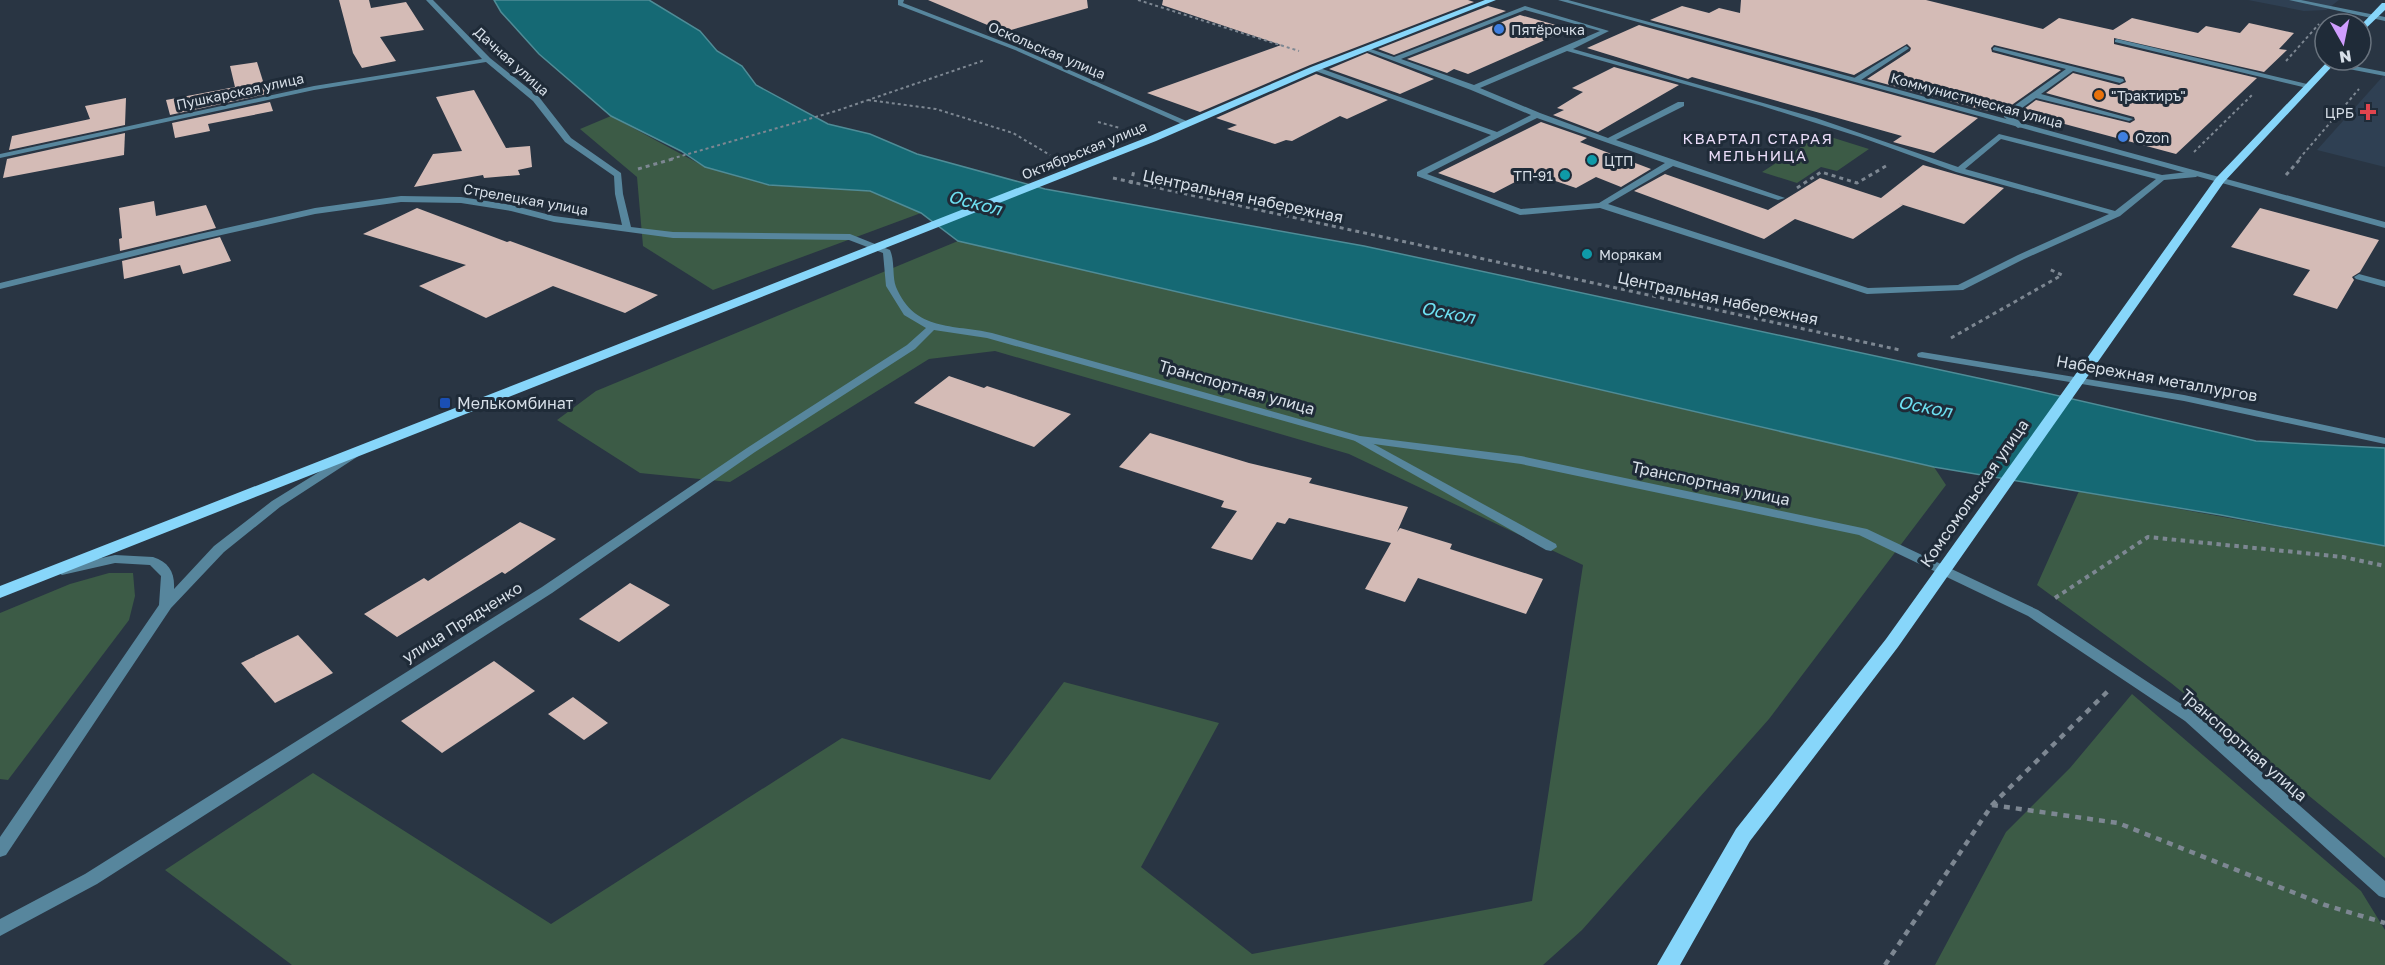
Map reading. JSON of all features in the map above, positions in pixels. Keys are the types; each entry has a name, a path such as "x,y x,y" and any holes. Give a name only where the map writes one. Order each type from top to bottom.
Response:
{"main road":[{"name":"Октябрьская улица","path":"361,450 1152,139 1314,69 1492,0"},
{"path":"2373,17 2385,5"},
{"name":"Комсомольская улица","path":"1668,965 1743,835 1892,643 2220,180 2322,72"},
{"path":"0,592 361,450"}],"street":[{"name":"Дачная улица","path":"429,0 487,60 536,99 568,140 618,175"},
{"path":"900,2 914,0"},
{"name":"Коммунистическая улица","path":"1561,0 2385,225"},
{"path":"2292,0 2348,12"},
{"name":"Оскольская улица","path":"900,2 1017,49 1187,123"},
{"path":"1396,59 1525,4 1606,31 1474,88"},
{"path":"2373,17 2385,20"},
{"path":"2117,41 2307,86"},
{"path":"1855,80 1906,48"},
{"path":"1365,49 1474,88 1537,115 1608,141 1781,198"},
{"path":"1566,49 1712,89 1910,151 1959,170 2117,214"},
{"path":"1995,50 2120,81"},
{"name":"Пушкарская улица","path":"0,156 314,88 487,60"},
{"path":"1314,69 1496,134"},
{"path":"2020,126 2007,115 2071,69"},
{"path":"2373,72 2385,74"},
{"path":"2035,95 2129,119"},
{"path":"1608,141 1681,104"},
{"path":"1537,115 1420,174 1520,212 1601,205 1867,291 1960,288 2021,257 2117,214 2162,178"},
{"path":"1959,170 1999,136 2162,178 2196,174"},
{"path":"1601,205 1672,163"},
{"path":"618,175 619,194 627,229"},
{"name":"Стрелецкая улица","path":"0,286 292,216 401,199 461,200 511,208 554,219 673,236 850,237 887,252 891,286 908,313 932,327"},
{"path":"2359,277 2385,284"},
{"name":"Транспортная улица","path":"932,327 988,335 1359,439 1521,460 1863,532 2032,613 2120,668 2190,717 2385,891"},
{"name":"улица Прядченко","path":"0,928 91,879 547,590 751,450 911,347 932,327"},
{"name":"Набережная металлургов","path":"1922,355 2184,398 2385,441"},
{"path":"1359,439 1551,547"},
{"path":"0,850 166,605 219,549 276,504 361,450"},
{"path":"44,575 115,559 153,561 168,575 166,605"}],"path":[{"path":"1138,0 1299,51"},
{"path":"2189,156 2270,78 2333,9"},
{"path":"618,175 836,111 1017,49"},
{"path":"2281,181 2373,72"},
{"path":"867,100 936,109 1013,133 1055,157"},
{"path":"1781,198 1821,172 1857,183 1910,151"},
{"name":"Центральная набережная","path":"1109,176 1131,184 1922,355"},
{"path":"1922,355 2062,275 2021,257"},
{"path":"2032,613 2148,537 2343,557 2385,566"},
{"path":"1885,965 1992,805 2111,688 2120,668"},
{"path":"1992,805 2118,823 2325,905 2385,923"}],"shaded area":[{"path":"2248,0 2339,0 2326,10 2304,11"},
{"name":"ЦРБ","path":"2385,74 2385,167 2317,150"}],"green space":[{"path":"611,116 705,167 769,185 870,191 921,213 713,290 643,246 637,177 580,129"},
{"path":"1821,134 1869,149 1837,171 1821,167 1797,183 1762,172"},
{"path":"958,241 1934,467 1946,485 1769,719 1582,930 1543,965 292,965 165,870 313,773 551,924 842,738 990,780 1064,682 1219,723 1141,867 1252,954 1532,901 1583,565 1349,454 995,351 929,359 730,482 640,473 557,420 596,391"},
{"path":"2079,491 2385,546 2385,858 2171,683 2037,585"},
{"path":"109,573 133,573 135,596 129,620 8,780 0,779 0,613 70,584"},
{"path":"2132,694 2361,891 2385,930 2385,965 1935,965 2006,832 2070,768"}],"water":[{"name":"Оскол","path":"494,0 649,0 700,31 717,51 742,66 756,85 828,124 870,134 917,154 1045,189 1364,246 2029,389 2256,441 2385,448 2385,546 2221,515 1934,467 958,241 921,213 870,191 769,185 705,167 681,151 611,116 539,54 501,12"}],"building":[{"path":"339,0 369,0 371,8 406,2 424,30 380,37 396,61 362,68 353,53"},
{"path":"928,0 1087,0 1088,8 1004,32"},
{"path":"1163,0 1468,0 1474,2 1310,65 1200,112 1147,93 1281,45 1162,5"},
{"path":"1741,0 1926,0 2043,29 2059,18 2113,30 2132,18 2198,33 2206,26 2240,33 2249,23 2294,33 2279,49 2287,50 2264,72 2114,38 2114,44 2257,78 2176,154 2020,112 2036,100 2130,123 2135,120 2134,117 2046,93 2073,73 2119,85 2126,82 2124,77 1994,45 1991,48 1992,52 2061,70 2006,109 1994,106 1987,111 1867,79 1910,51 1911,48 1907,44 1854,75 1650,20 1682,6 1709,13 1719,8 1740,13"},
{"path":"1488,6 1506,11 1394,55 1378,49"},
{"path":"1520,15 1570,29 1468,74 1454,69 1447,73 1407,59"},
{"path":"1639,25 1978,118 1934,153 1893,142 1902,136 1692,77 1688,79 1587,48"},
{"path":"1367,53 1434,79 1400,94 1329,69"},
{"path":"257,62 267,94 170,115 166,100 235,87 230,66"},
{"path":"1614,67 1679,85 1598,132 1553,115 1564,110 1557,108 1583,92 1572,88"},
{"path":"1316,74 1388,100 1347,119 1340,116 1292,141 1286,140 1275,144 1227,129 1237,125 1216,118"},
{"path":"474,90 506,148 530,146 532,167 518,170 520,175 484,178 483,175 414,187 433,154 462,151 436,97"},
{"path":"126,98 125,125 9,150 12,136 90,119 85,106"},
{"path":"270,102 273,111 208,124 210,131 175,138 172,123"},
{"path":"1541,122 1587,138 1580,142 1651,169 1621,187 1596,177 1576,188 1532,173 1494,193 1438,173"},
{"path":"125,133 124,155 3,178 7,159"},
{"path":"1923,165 2004,188 1964,224 1897,203 1903,205 1853,239 1795,219 1764,239 1634,191 1665,174 1768,210 1820,178 1881,198"},
{"path":"154,201 156,216 206,205 216,228 120,251 119,239 122,238 119,208"},
{"path":"417,208 658,295 625,313 553,286 486,318 419,286 466,265 363,234"},
{"path":"2260,208 2379,240 2360,272 2352,277 2354,280 2337,309 2293,295 2310,270 2231,247"},
{"path":"220,237 231,261 183,274 180,265 124,279 122,261"},
{"path":"949,376 1071,414 1034,447 914,403"},
{"path":"1150,433 1249,463 1312,478 1309,483 1408,507 1397,532 1400,528 1452,544 1450,549 1543,579 1526,614 1418,578 1405,602 1365,589 1391,543 1289,518 1285,524 1277,522 1252,560 1211,548 1237,511 1221,507 1224,501 1119,467"},
{"path":"520,522 556,539 505,574 502,572 397,637 364,614 424,578 428,581"},
{"path":"630,583 670,605 619,642 579,619"},
{"path":"298,635 333,673 275,703 241,663"},
{"path":"494,661 535,691 442,753 401,721"},
{"path":"573,697 608,723 584,740 548,714"}],"place":[{"name":"Пятёрочка","path":"1499,29"},
{"name":"\"Трактиръ\"","path":"2099,95"},
{"name":"ЦРБ","path":"2368,112"},
{"name":"Ozon","path":"2123,137"},
{"name":"ЦТП","path":"1592,160"},
{"name":"ТП-91","path":"1565,175"},
{"name":"Морякам","path":"1587,254"},
{"name":"Мелькомбинат","path":"445,403"}],"district":[{"name":"КВАРТАЛ СТАРАЯ МЕЛЬНИЦА","path":"1758,146"}]}
